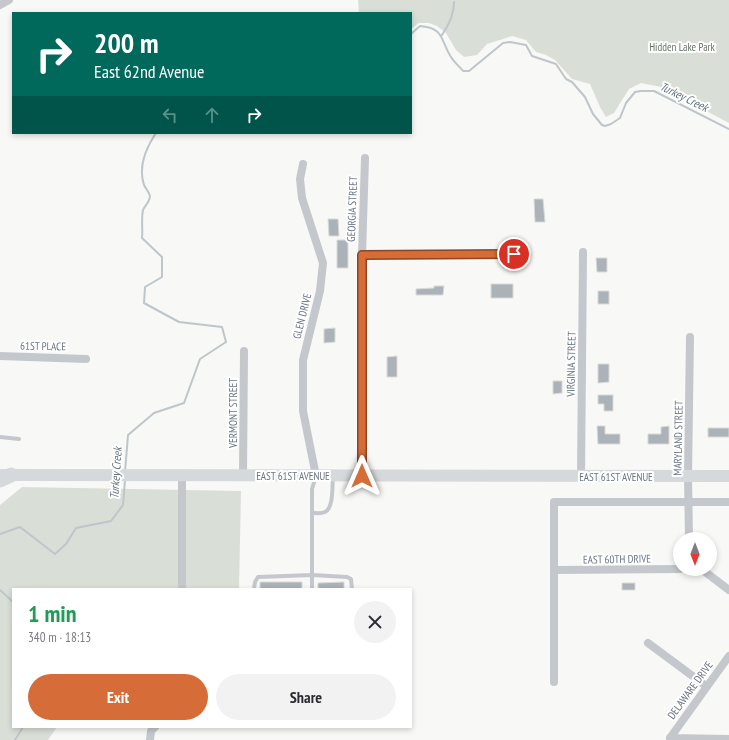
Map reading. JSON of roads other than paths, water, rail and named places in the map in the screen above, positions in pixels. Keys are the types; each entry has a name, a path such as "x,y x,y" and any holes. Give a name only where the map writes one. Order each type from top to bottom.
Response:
{"main road":[{"name":"EAST 61ST AVENUE","path":"4,477 108,475 581,477 729,476"}],"street":[{"path":"0,5 9,0"},
{"name":"GEORGIA STREET","path":"362,476 362,255 365,158"},
{"name":"GLEN DRIVE","path":"303,164 300,179 302,198 323,264 320,291 303,360 303,411 316,476"},
{"name":"VIRGINIA STREET","path":"581,477 583,252"},
{"path":"362,255 527,254"},
{"name":"MARYLAND STREET","path":"689,532 690,337"},
{"name":"VERMONT STREET","path":"243,476 244,351"},
{"name":"61ST PLACE","path":"0,356 86,358"},
{"path":"182,476 182,588"},
{"path":"554,682 554,502 729,502"},
{"name":"EAST 60TH DRIVE","path":"555,570 673,569"},
{"path":"711,576 729,590"},
{"path":"648,643 706,686"},
{"name":"DELAWARE DRIVE","path":"729,656 670,738 729,739"},
{"path":"150,740 151,731 154,728"}],"lane":[{"path":"0,438 19,439"},
{"path":"312,588 312,489 316,476"},
{"path":"312,513 326,512 330,508 332,501 333,476"},
{"path":"254,588 258,577 312,575 347,577 351,579 352,588"}],"waterway":[{"path":"442,35 451,20 454,2"},
{"name":"Turkey Creek","path":"412,33 420,26 434,29 441,36 451,57 463,71 469,71 503,43 510,42 526,45 532,56 556,64 566,79 572,82 585,97 593,114 602,125 605,126 620,118 626,103 635,92 654,91 729,129"},
{"name":"Turkey Creek","path":"125,472 128,435 154,413 184,403 200,359 226,342 222,327 179,322 144,303 145,287 162,277 162,257 142,238 143,210 150,196 144,185 142,171 146,151 155,134"},
{"name":"Turkey Creek","path":"0,534 20,527 55,554 66,544 76,528 111,521 123,505 125,480"},
{"name":"Turkey Creek","path":"0,590 12,601"},
{"name":"Turkey Creek","path":"15,740 22,728"}],"park label":[{"name":"Hidden Lake Park","path":"682,47"}]}
